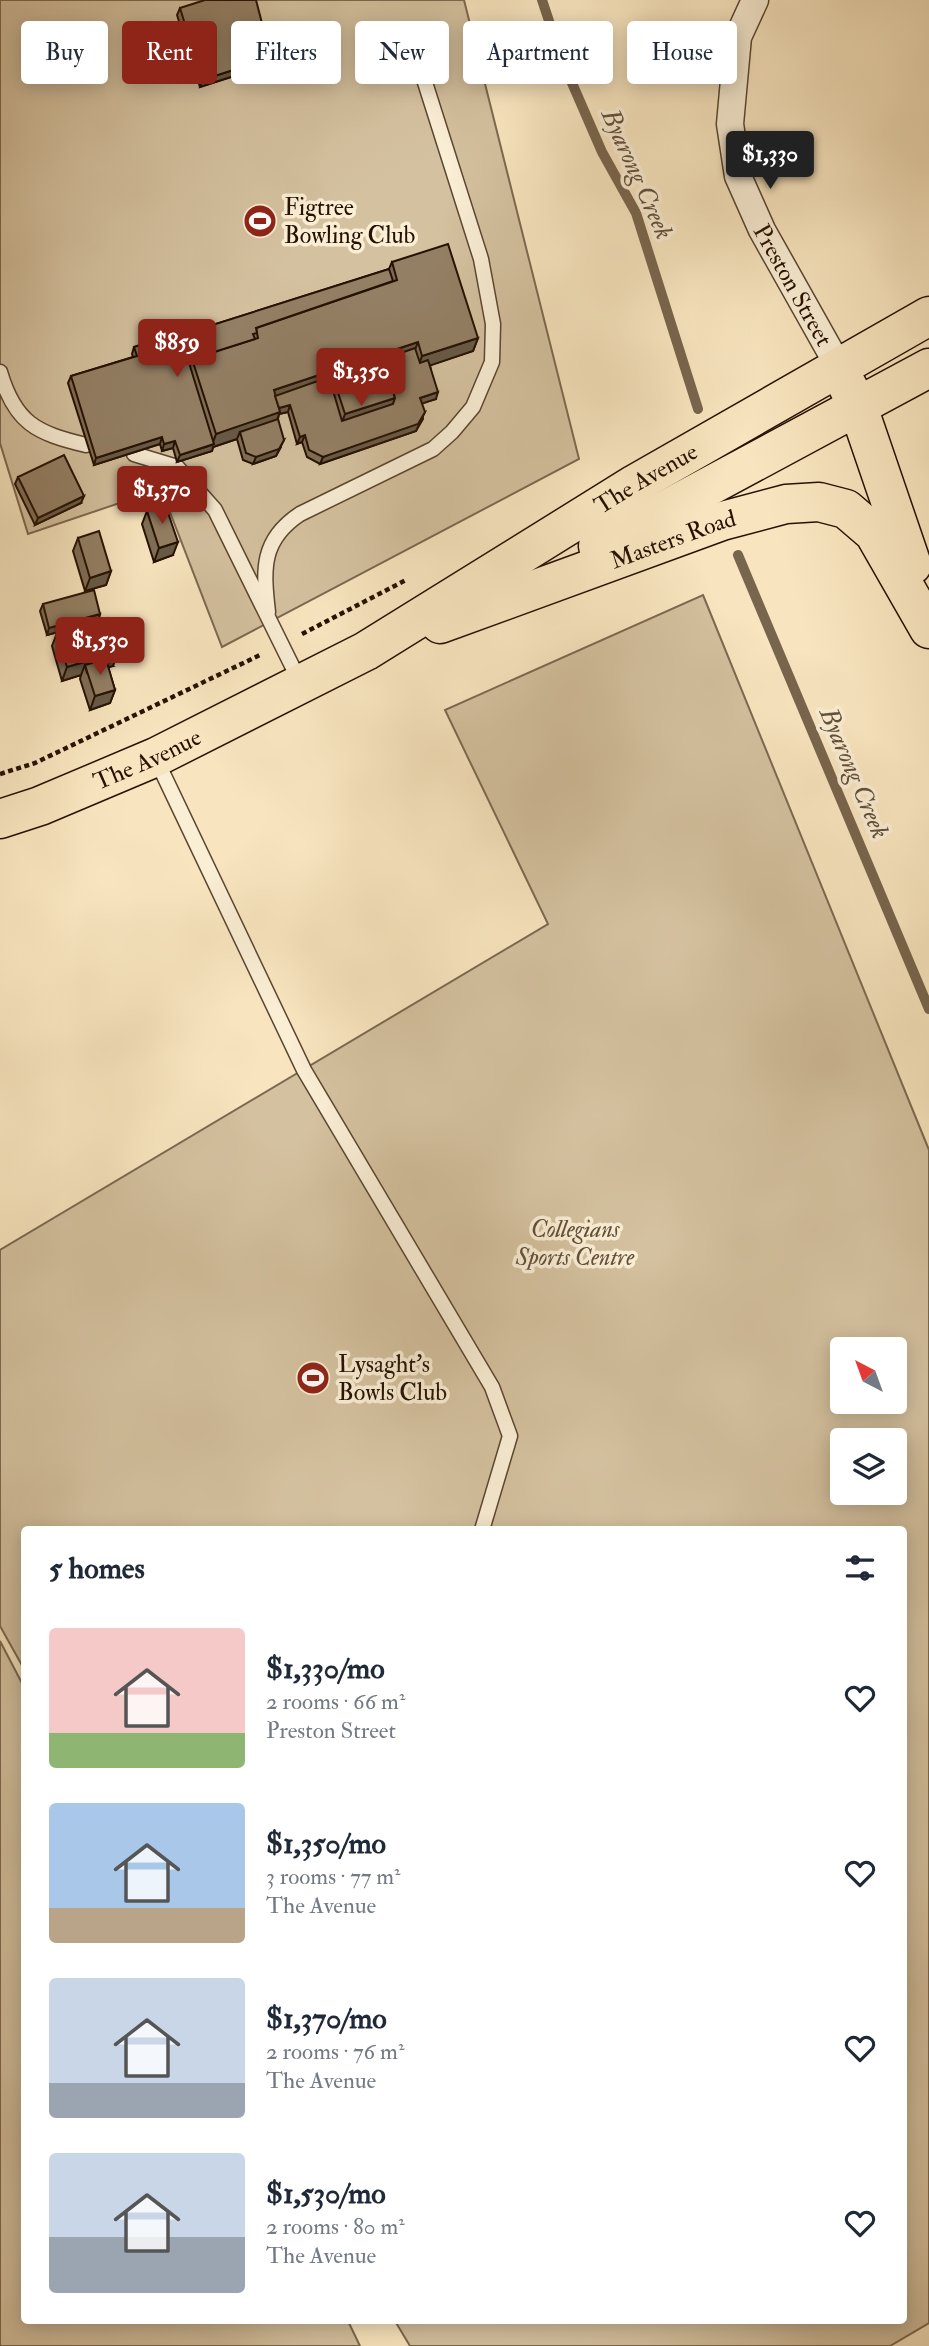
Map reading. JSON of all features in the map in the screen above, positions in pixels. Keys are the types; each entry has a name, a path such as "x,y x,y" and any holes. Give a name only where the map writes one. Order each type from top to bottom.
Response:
{"main road":[{"name":"The Avenue","path":"0,818 40,806 156,757 366,651 635,484 929,316"},
{"path":"839,367 858,407 929,617"},
{"name":"The Avenue","path":"366,651 537,577 929,368"},
{"name":"Masters Road","path":"366,651 722,521 801,502 834,505 846,509 864,522 887,552 929,629"}],"street":[{"name":"Preston Street","path":"755,0 737,37 730,124 738,176 762,230 839,367"}],"lane":[{"path":"268,612 264,567 273,541 284,526 300,514 433,449 473,407 492,362 493,324 481,259 425,84"},
{"path":"0,372 15,410 29,424 56,438 86,445"},
{"path":"134,454 177,467 194,483 222,522 302,685"},
{"path":"156,757 304,1070 492,1387 510,1436 483,1526"}],"path":[{"path":"0,774 47,757 250,660"}],"green space":[{"name":"Figtree Bowling Club","path":"0,0 464,0 469,21 463,21 463,84 485,84 579,459 222,647 161,489 28,534 0,443"},
{"name":"Collegians Sports Centre","path":"703,595 929,1150 929,2323 890,2346 410,2346 397,2324 907,2324 907,1526 21,1526 21,1664 0,1626 0,1250 548,924 445,710"},
{"path":"0,1641 21,1681 21,2324 349,2324 360,2346 0,2346"}],"building":[{"path":"205,0 256,0 261,21 231,21 231,71 217,75 217,21 184,21 180,8"},
{"path":"448,244 478,338 422,356 418,342 382,354 395,398 345,414 331,371 274,390 280,412 216,434 192,359 258,338 256,328 397,280 392,262"},
{"path":"389,269 393,281 256,328 257,333 253,334 255,339 192,359 190,366 214,444 180,455 175,441 164,444 162,437 96,458 71,376 137,356 134,347 161,338 162,341"},
{"path":"415,348 420,363 428,360 438,392 420,398 425,412 418,424 323,457 309,450 305,435 300,437 290,405 279,408 275,396 329,377 342,421 393,404 395,398 384,359"},
{"path":"278,419 284,440 279,449 256,457 246,453 240,432"},
{"path":"64,455 84,496 38,518 18,477"},
{"path":"165,504 178,542 159,548 147,511"},
{"path":"99,531 111,571 90,578 78,538"},
{"path":"94,590 100,614 49,628 43,604"},
{"path":"108,618 118,652 67,667 57,633"},
{"path":"106,659 115,690 95,696 85,665"}],"waterway":[{"name":"Byarong Creek","path":"542,0 562,60 602,152 636,213 698,409"},
{"name":"Byarong Creek","path":"738,555 929,1009"}],"place":[{"name":"Figtree Bowling Club","path":"260,221"},
{"name":"Lysaght's Bowls Club","path":"313,1378"}]}
